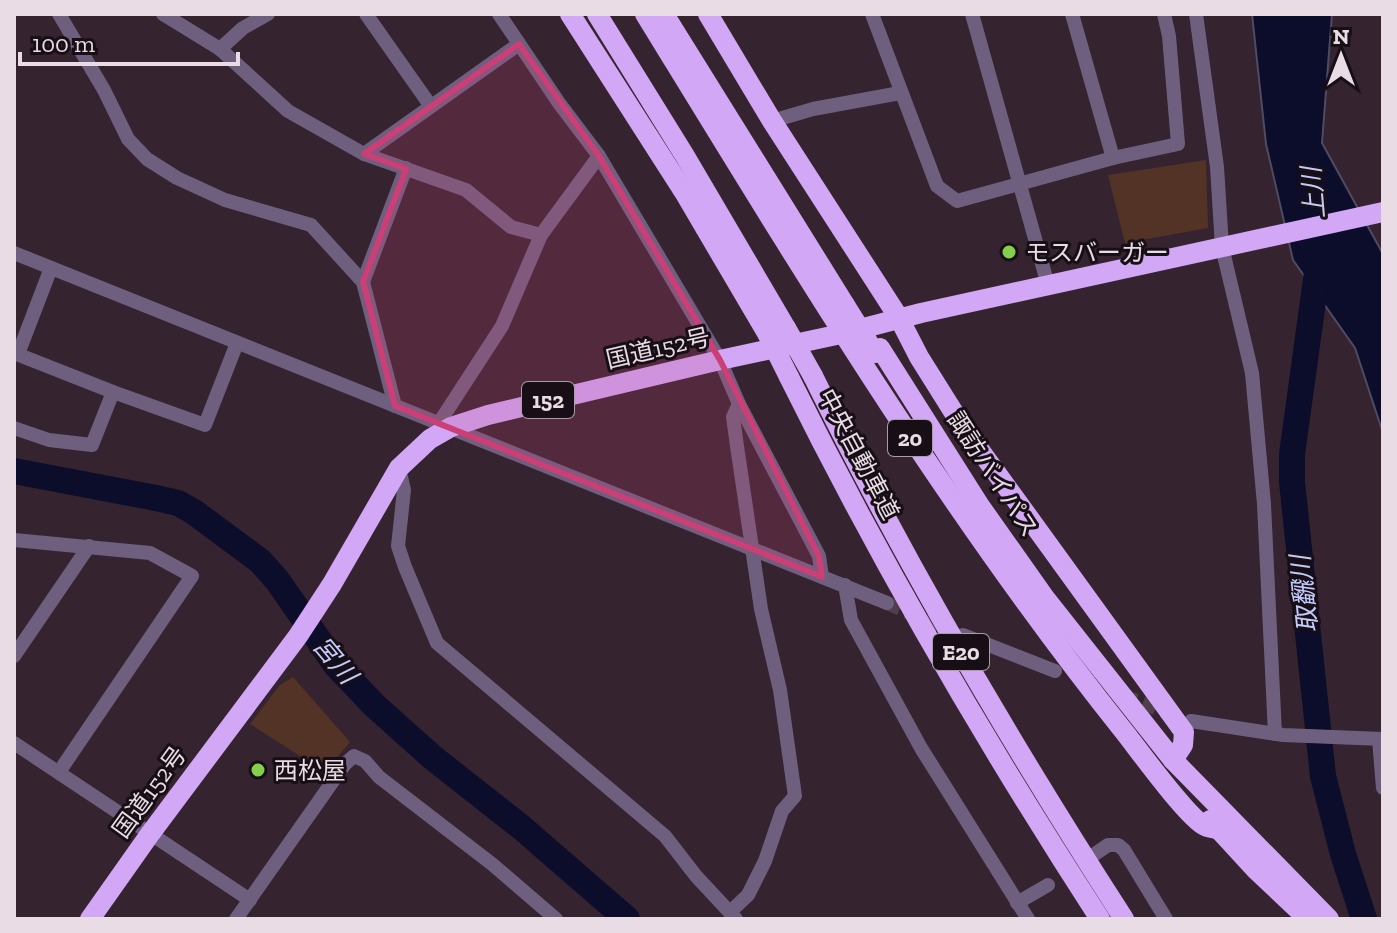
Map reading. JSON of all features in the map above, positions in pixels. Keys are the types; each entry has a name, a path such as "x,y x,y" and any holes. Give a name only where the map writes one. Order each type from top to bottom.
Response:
{"highway":[{"name":"中央自動車道","path":"570,14 777,332 813,376 960,650 1066,830 1124,919"},
{"name":"中央自動車道","path":"597,14 685,156 777,332 789,377 949,673 1043,832 1100,919"},
{"name":"20","path":"645,14 841,334 922,457 1073,668 1170,790 1203,825 1216,829"},
{"name":"諏訪バイパス","path":"664,14 848,304"},
{"name":"諏訪バイパス","path":"671,14 877,351 941,462 995,541 1216,829 1329,919"},
{"name":"20","path":"708,14 772,121 899,318 919,357 961,424 1184,732 1183,745 1173,760"},
{"name":"国道152号","path":"90,919 298,636 399,468 445,425 899,318 1383,212"},
{"name":"諏訪バイパス","path":"877,351 1035,585 1173,760 1308,919"}],"street":[{"path":"59,14 104,90 128,139 147,159 177,178 225,200 311,225 363,282 395,406"},
{"path":"163,14 220,49 288,111 364,154 466,190 511,227 541,235"},
{"path":"234,14 243,28"},
{"path":"220,49 243,28 268,14"},
{"path":"366,14 430,105"},
{"path":"499,14 599,156 720,360 739,404 819,556 822,577"},
{"path":"872,14 937,186 957,201 1113,158 1178,144 1169,36 1164,14"},
{"path":"972,14 1048,285"},
{"path":"1072,14 1113,158"},
{"path":"1196,14 1226,246 1252,373 1279,735"},
{"path":"364,154 519,44"},
{"path":"772,121 813,109 900,93"},
{"path":"445,425 502,326 541,235 599,156"},
{"path":"363,282 406,168"},
{"path":"14,253 887,603"},
{"path":"51,268 16,353 205,425 237,343"},
{"path":"14,428 49,440 92,445 113,392"},
{"path":"399,468 404,490 398,546 437,643 665,836 733,916 748,895 765,861 782,811 795,796 780,690 761,609 733,417 739,404"},
{"path":"14,540 150,553 192,576 59,772"},
{"path":"14,656 89,546"},
{"path":"845,585 851,620 921,748 1028,919"},
{"path":"963,635 1055,671"},
{"path":"1191,721 1279,735 1378,739 1383,788"},
{"path":"14,743 250,900"},
{"path":"236,919 345,764 354,756 365,761 379,777 492,864 556,919"},
{"path":"1092,856 1108,845 1118,845 1124,850 1166,919"},
{"path":"1017,903 1048,885"}],"highlighted area":[{"path":"519,44 599,156 720,360 819,556 822,577 395,406 363,282 406,169 364,154"}],"shaded area":[{"path":"1206,160 1208,228 1125,243 1108,175"},
{"path":"293,677 350,742 325,772 250,724 280,685"}],"water":[{"name":"上川","path":"1252,14 1332,14 1322,143 1383,254 1383,433 1355,348 1293,260 1266,144"}],"waterway":[{"name":"取飜川","path":"1318,265 1292,454 1292,482 1323,776 1364,919"},
{"name":"宮川","path":"14,471 178,503 194,512 260,561 277,580 336,665 374,705 627,919"}],"tunnel":[{"path":"887,603 949,630"},
{"path":"1123,696 1171,714"}],"place":[{"name":"モスバーガー","path":"1009,252"},
{"name":"西松屋","path":"258,770"}]}
